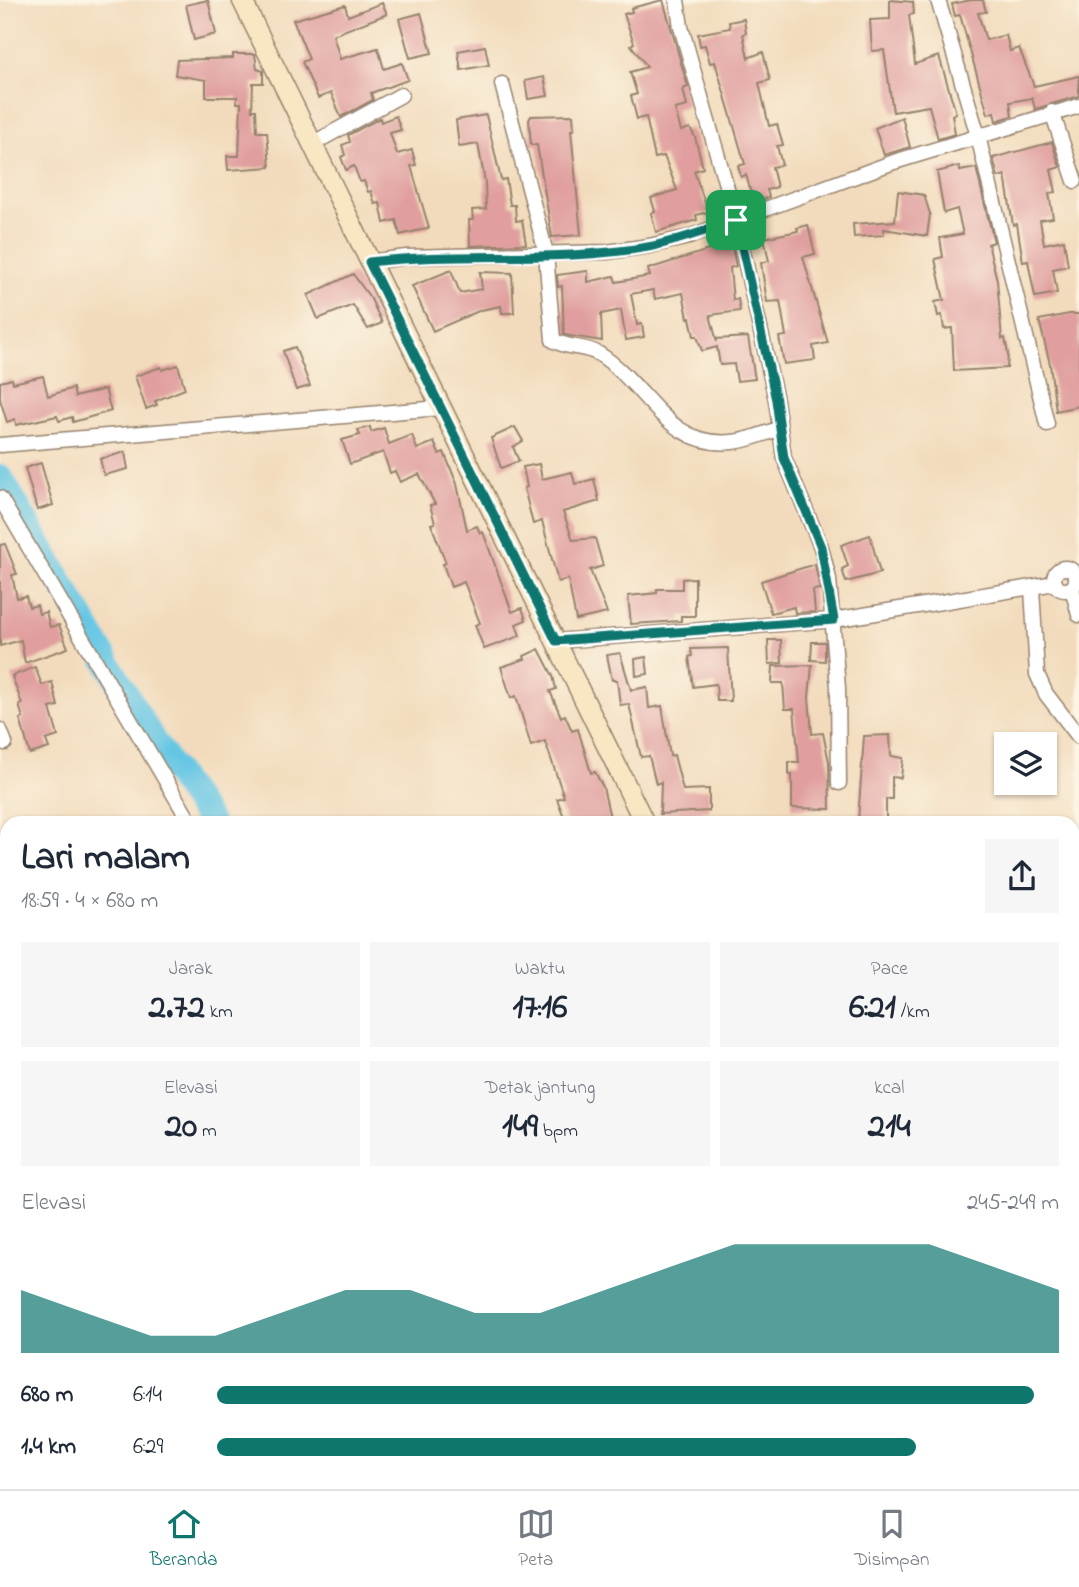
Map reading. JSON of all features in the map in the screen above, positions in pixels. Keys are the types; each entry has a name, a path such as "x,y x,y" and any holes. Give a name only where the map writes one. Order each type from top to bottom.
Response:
{"main road":[{"path":"242,0 641,816"}],"street":[{"path":"677,0 681,27 736,220 793,486 821,547 834,620 839,783"},
{"path":"938,0 978,136 1047,424"},
{"path":"502,84 546,253 554,340 562,346 582,346 598,354 631,379 675,428 695,439 736,442 779,429"},
{"path":"312,144 401,95"},
{"path":"369,262 407,257 607,252 649,246 736,220 894,162 1079,106"},
{"path":"1052,112 1075,181"},
{"path":"0,445 440,408"},
{"path":"0,498 186,816"},
{"path":"556,641 834,620 1055,583 1062,589 1075,579"},
{"path":"1075,579 1079,615"},
{"path":"1032,588 1037,674 1041,686 1079,737"}],"building":[{"path":"208,0 216,34 194,40 186,5"},
{"path":"663,0 688,87 683,89 687,106 675,109 681,131 690,128 695,137 703,168 694,171 708,212 696,215 697,220 656,232 651,213 655,211 651,198 677,190 664,156 655,158 646,117 637,119 631,96 637,94 630,72 647,67 631,45 634,43 624,14 632,12 631,8"},
{"path":"890,0 913,2 914,14 909,15 915,64 939,56 956,113 952,115 955,134 938,139 929,106 893,112 884,50 872,51 870,20 890,19"},
{"path":"983,0 986,12 978,13 986,40 1006,35 1010,51 1019,48 1034,86 1079,76 1079,96 1035,109 1032,98 1010,102 1012,116 996,121 994,112 988,114 960,15 955,16 952,4"},
{"path":"382,3 387,14 333,35 340,59 378,48 384,69 402,63 408,80 371,93 373,100 341,117 331,93 318,98 302,62 309,59 293,20 345,5 348,16"},
{"path":"421,13 432,53 410,58 399,19"},
{"path":"744,19 746,33 743,34 748,58 763,52 770,80 759,83 769,126 777,124 783,145 777,146 782,165 772,167 777,187 767,190 769,197 754,203 746,175 741,177 738,166 745,164 715,62 710,63 705,45 700,46 698,34 730,28 729,22"},
{"path":"485,46 489,65 461,70 458,51"},
{"path":"233,54 255,54 257,69 263,71 263,83 253,83 252,110 256,110 257,132 267,132 270,167 228,170 227,156 239,156 241,103 237,103 237,97 206,97 206,80 175,75 177,60 233,58"},
{"path":"544,77 548,96 528,99 525,81"},
{"path":"486,115 501,180 506,179 510,205 515,205 516,221 522,220 526,244 470,246 469,220 473,220 472,210 486,209 485,182 478,144 459,147 456,120"},
{"path":"573,115 574,130 571,130 581,235 552,237 537,145 531,145 529,120 531,116"},
{"path":"396,116 401,130 390,133 397,154 412,150 416,165 411,166 429,228 400,235 396,220 384,223 380,203 375,204 371,191 368,192 364,181 360,182 354,166 346,170 341,157 345,155 342,145 350,142 348,135 380,118 381,122"},
{"path":"902,117 910,147 884,155 875,128"},
{"path":"1052,142 1060,167 1051,170 1056,192 1049,193 1053,218 1040,220 1044,244 1064,240 1068,266 1053,269 1057,293 1035,297 1028,261 1023,262 1017,224 1013,225 1005,175 998,177 993,158"},
{"path":"959,166 960,171 976,168 994,242 988,244 997,280 1002,339 1005,338 1008,354 1007,368 954,371 952,328 944,329 942,315 938,316 935,302 944,300 935,259 943,257 940,238 963,234 957,209 944,213 937,172"},
{"path":"898,191 924,195 930,214 927,236 884,229 884,235 854,237 853,224 895,221"},
{"path":"808,225 815,254 803,257 828,343 813,346 815,360 784,364 779,337 786,336 780,301 767,302 761,263 769,261 764,238 798,231 797,228"},
{"path":"731,243 736,266 730,268 733,300 738,299 740,311 710,315 716,339 748,337 755,379 737,381 734,364 720,365 717,347 702,351 688,318 683,293 655,299 653,290 631,294 637,325 642,324 644,337 626,340 621,310 601,314 602,341 564,335 562,286 558,287 557,275 588,271 588,282 614,276 616,282 650,276 648,269"},
{"path":"451,270 460,293 482,289 480,272 512,273 514,313 502,313 501,306 481,310 433,331 412,286"},
{"path":"353,274 371,299 382,323 368,329 353,305 318,319 308,295"},
{"path":"1079,314 1079,406 1056,411 1050,364 1039,320"},
{"path":"295,347 310,386 296,390 283,351"},
{"path":"178,365 185,389 155,401 157,405 146,409 135,376 161,367 162,370"},
{"path":"43,376 48,396 73,388 75,397 105,389 111,411 73,422 72,417 59,421 57,416 16,425 15,419 7,422 0,399 0,382 12,379 13,383"},
{"path":"370,427 371,432 384,428 389,444 412,435 417,449 434,442 439,454 444,452 457,484 467,530 477,526 480,533 483,532 512,612 522,608 526,620 516,624 520,636 484,649 475,625 480,623 464,582 451,587 443,564 446,563 431,524 435,523 430,505 435,504 419,474 400,482 395,471 390,473 383,452 350,464 342,440 360,435 358,430"},
{"path":"515,427 523,441 513,447 519,461 501,468 491,438"},
{"path":"125,452 128,469 104,475 100,459"},
{"path":"41,463 53,505 37,510 25,468"},
{"path":"539,464 542,479 572,472 575,484 594,479 599,501 563,512 573,540 595,538 603,566 590,570 607,613 576,620 568,579 558,582 542,521 533,524 524,488 527,487 523,467"},
{"path":"870,535 880,573 846,582 842,569 848,566 841,545"},
{"path":"5,544 17,574 12,575 17,598 26,596 29,607 37,605 39,614 46,612 50,627 59,625 68,648 25,663 21,640 0,646 0,545"},
{"path":"815,564 820,589 813,590 815,612 795,613 794,607 771,613 761,581"},
{"path":"695,578 695,616 681,616 681,621 631,624 628,596 657,593 657,589 682,589 682,579"},
{"path":"768,640 781,640 782,663 769,664"},
{"path":"812,642 825,642 825,661 811,660"},
{"path":"728,648 731,701 717,701 716,684 693,687 689,657 692,656 691,649"},
{"path":"539,649 553,676 556,689 550,691 561,717 565,715 572,731 578,729 591,773 595,772 603,787 610,816 564,816 557,799 564,797 545,741 531,746 516,696 511,698 501,667 525,659 524,656"},
{"path":"620,653 631,690 647,687 649,708 662,706 670,756 674,755 683,790 709,789 709,811 660,814 661,782 656,784 649,756 641,757 629,704 620,705 617,680 612,680 607,655"},
{"path":"646,657 648,674 636,676 635,659"},
{"path":"812,665 809,697 812,734 823,733 829,762 830,809 792,808 792,775 789,775 789,762 799,762 794,709 785,709 783,683 772,683 773,666"},
{"path":"35,667 42,685 52,682 58,706 50,708 58,736 46,740 49,748 30,754 20,719 23,718 19,705 22,704 12,676"},
{"path":"890,735 891,756 903,758 901,778 892,777 892,799 886,799 886,816 858,816 864,736"}],"waterway":[{"path":"0,477 154,742 206,816"}],"route":[{"path":"736,220 776,400 784,458 793,486 821,547 829,579 834,620 556,641 369,262 407,257 607,252 690,237 736,220"}]}
